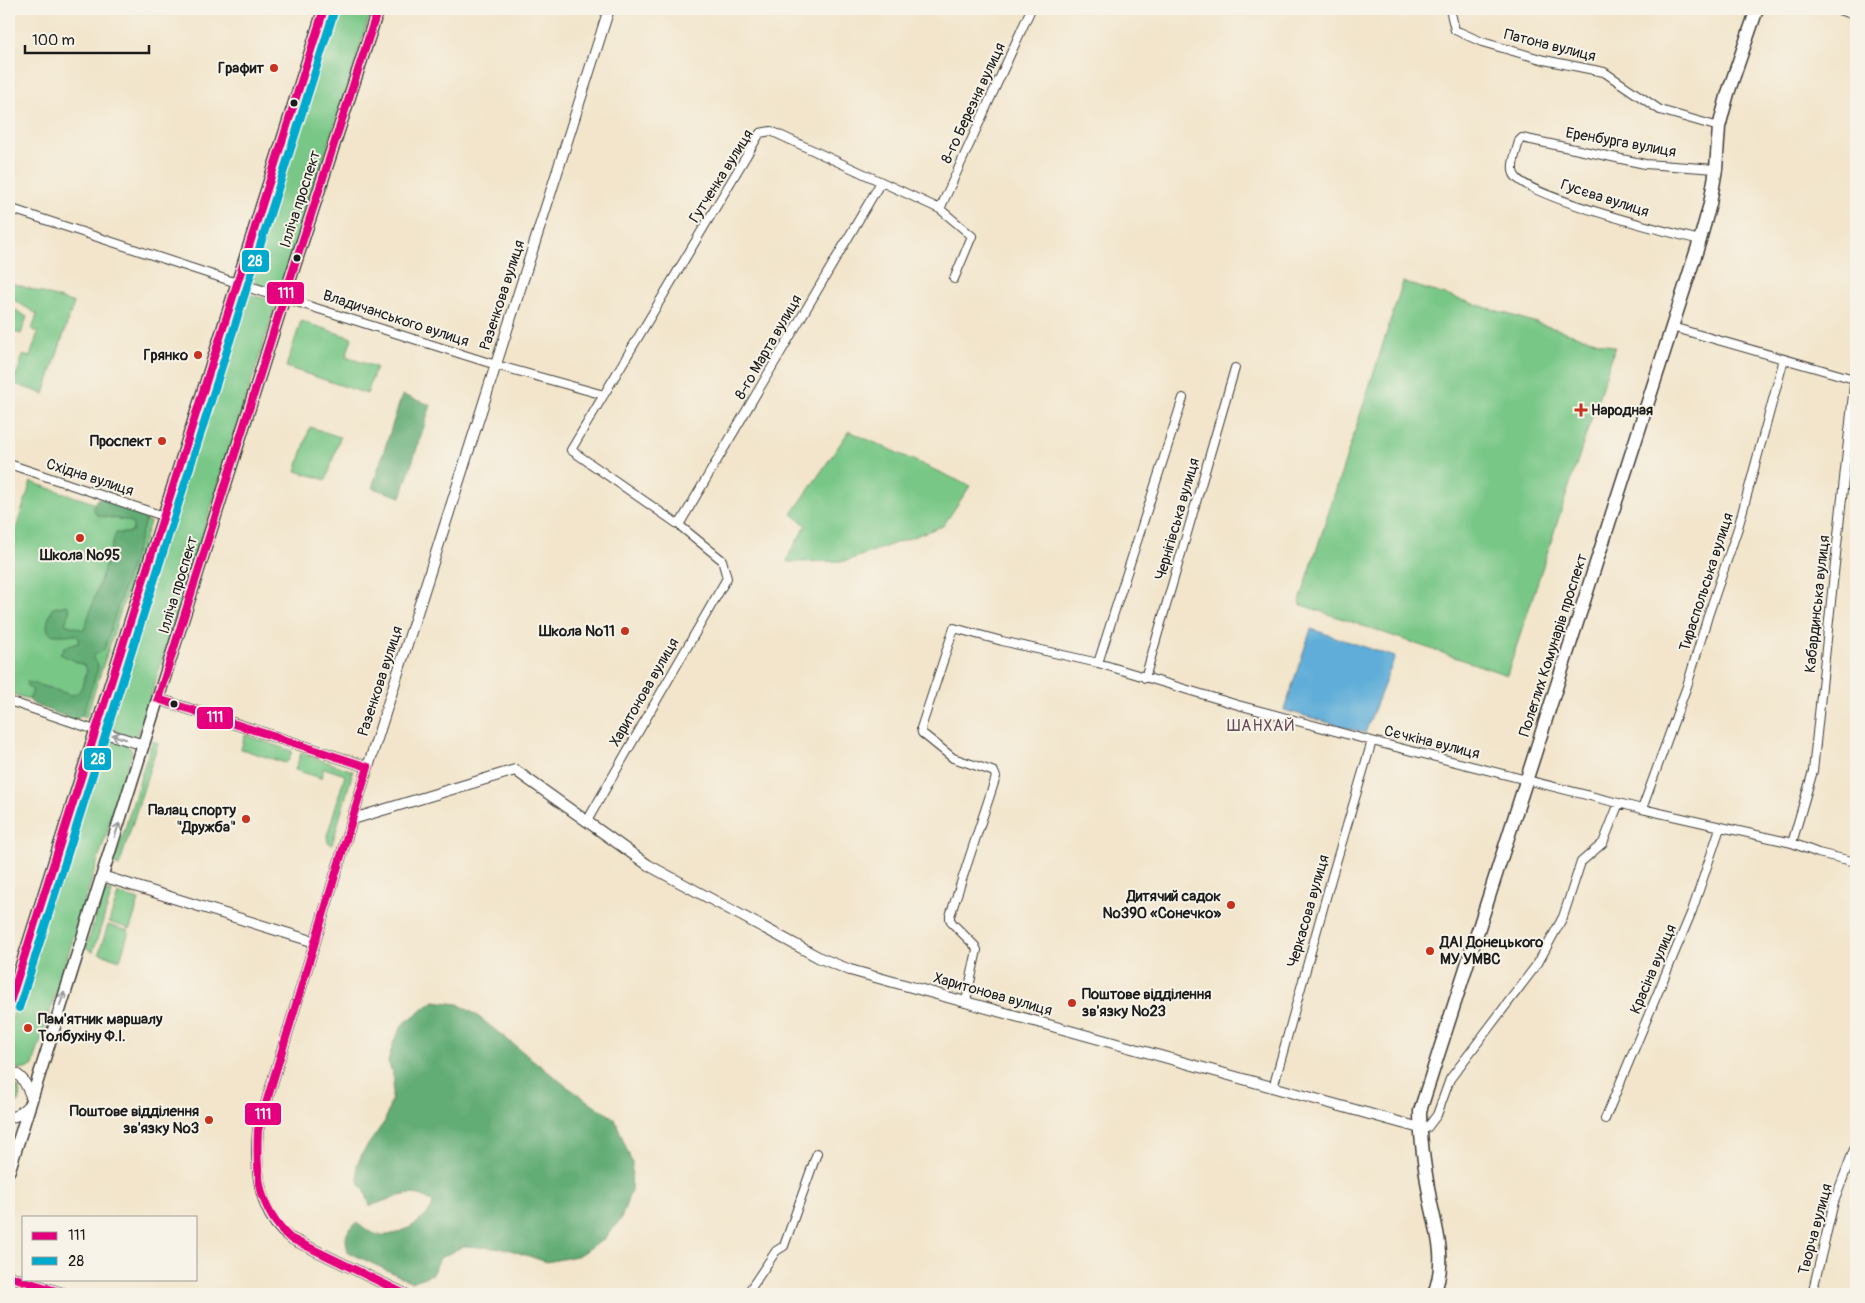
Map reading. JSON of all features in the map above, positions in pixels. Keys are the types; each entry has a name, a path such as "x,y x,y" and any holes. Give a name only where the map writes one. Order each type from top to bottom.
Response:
{"main road":[{"path":"9,1005 324,9"},
{"name":"Ілліча проспект","path":"9,1170 284,298 378,9"},
{"name":"Полеглих Комунарів проспект","path":"1434,1294 1442,1263 1430,1199 1420,1128 1420,1111 1700,240 1710,204 1716,169 1719,127 1728,93 1757,9"}],"street":[{"name":"Разенкова вулиця","path":"405,1294 284,1234 271,1217 262,1193 256,1151 258,1130 368,767 609,9"},
{"name":"8-го Березня вулиця","path":"940,209 1031,9"},
{"name":"Патона вулиця","path":"1450,9 1455,30 1482,42 1544,60 1604,72 1660,110 1719,127"},
{"path":"1618,9 1626,11"},
{"path":"1834,9 1856,15"},
{"name":"Гутченка вулиця","path":"679,525 571,450 760,133 771,131 940,209 972,236 954,279"},
{"name":"Еренбурга вулиця","path":"1522,138 1645,164 1716,169"},
{"name":"Гусєва вулиця","path":"1522,138 1513,168 1514,175 1521,182 1571,204 1700,240"},
{"name":"8-го Марта вулиця","path":"679,525 881,182"},
{"name":"Владичанського вулиця","path":"9,208 496,366 604,395"},
{"path":"1672,326 1854,379"},
{"name":"Тираспольська вулиця","path":"1642,809 1687,686 1708,616 1738,528 1784,359"},
{"name":"Кабардинська вулиця","path":"1792,843 1813,771 1856,366"},
{"name":"Чернігівська вулиця","path":"1145,678 1235,368"},
{"name":"Чернігівська вулиця","path":"1098,663 1183,398"},
{"name":"Східна вулиця","path":"9,464 163,516"},
{"name":"Харитонова вулиця","path":"587,821 728,578 722,560 679,525"},
{"name":"Сєчкіна вулиця","path":"966,1001 977,950 952,923 950,916 996,777 994,772 953,758 922,734 921,728 954,628 1098,663 1145,678 1372,741 1720,828 1792,843 1818,853 1856,862"},
{"path":"158,699 368,767"},
{"path":"9,701 144,745"},
{"name":"Черкасова вулиця","path":"1273,1088 1372,741"},
{"name":"Харитонова вулиця","path":"352,819 514,770 648,866 820,958 850,970 1420,1128"},
{"path":"1420,1128 1426,1128 1437,1115 1450,1079 1538,963 1563,917 1581,862 1603,843 1619,803"},
{"name":"Красіна вулиця","path":"1605,1119 1692,911 1720,828"},
{"path":"102,876 315,942"},
{"path":"9,1071 24,1080 30,1101 18,1114 9,1118"},
{"name":"Творча вулиця","path":"1812,1294 1834,1202 1856,1144"},
{"path":"747,1294 776,1251 784,1246 817,1153"},
{"path":"9,1276 65,1294"}],"green space":[{"path":"337,9 372,9 284,282 280,287 270,290 255,282 252,271"},
{"path":"9,282 74,303 44,394 9,382 11,374 17,374 23,355 30,357 38,332 32,330 37,314 9,297"},
{"path":"1403,282 1615,347 1507,675 1299,604"},
{"path":"247,294 270,300 275,305 274,311 141,726 138,734 132,737 113,729 110,726 108,716 239,301"},
{"path":"11,307 27,317 21,334 9,330"},
{"path":"301,321 352,338 346,357 376,367 367,394 286,367"},
{"path":"402,395 431,405 401,497 372,488"},
{"path":"310,427 340,437 326,480 296,471"},
{"path":"849,431 970,486 943,526 846,561 787,562 806,525 792,514"},
{"path":"31,482 150,522 86,717 9,693 9,550"},
{"path":"101,498 143,515 146,519 105,647 103,651 94,655 93,658 98,664 98,669 83,713 78,719 74,720 33,704 29,700 33,691 26,685 27,682 33,683 72,695 79,692 82,685 87,670 85,666 60,654 64,647 78,643 79,638 76,635 51,634 48,631 47,624 53,608 67,605 70,609 65,624 84,630 116,533 128,533 133,530 133,524 129,521 96,514 93,507 97,499"},
{"path":"245,735 292,751 289,760 285,763 241,749"},
{"path":"106,741 123,744 131,749 132,753 33,1065 24,1069 15,1068 9,1066 9,1028 96,753 100,745"},
{"path":"152,741 158,743 119,866 114,864"},
{"path":"301,753 353,771 332,845 328,842 327,836 345,775 324,768 321,778 295,770"},
{"path":"105,890 112,892 93,952 86,947"},
{"path":"118,894 139,900 130,929 109,922"},
{"path":"108,925 129,931 120,960 99,953"},
{"path":"434,1001 458,1004 475,1014 566,1086 615,1119 632,1163 631,1190 621,1219 603,1240 577,1256 547,1262 507,1249 464,1246 440,1258 432,1274 412,1282 348,1252 346,1235 357,1223 378,1235 393,1234 418,1222 430,1210 433,1204 426,1198 411,1194 394,1197 370,1206 364,1189 358,1182 357,1165 363,1152 385,1121 391,1101 394,1079 388,1061 394,1041 403,1024"},
{"path":"9,1081 18,1087 20,1094 17,1103 9,1109"}],"water":[{"path":"1311,629 1395,657 1365,733 1284,710"}],"transit line":[{"name":"111","path":"9,1005 324,9"},
{"name":"111","path":"378,9 284,298 158,699 368,767 258,1130 259,1175 265,1202 279,1226 290,1238 405,1294"},
{"name":"28","path":"19,1008 334,12"},
{"name":"111","path":"9,1276 65,1294"}],"place":[{"name":"Графит","path":"274,68"},
{"name":"Грянко","path":"198,355"},
{"name":"Народная","path":"1581,410"},
{"name":"Проспект","path":"162,441"},
{"name":"Школа №95","path":"80,538"},
{"name":"Школа №11","path":"625,631"},
{"name":"Палац спорту \"Дружба\"","path":"246,819"},
{"name":"Дитячий садок №390 «Сонечко»","path":"1231,905"},
{"name":"ДАІ Донецького МУ УМВС","path":"1430,951"},
{"name":"Поштове відділення зв'язку №23","path":"1072,1003"},
{"name":"Пам'ятник маршалу Толбухіну Ф.І.","path":"28,1028"},
{"name":"Поштове відділення зв'язку №3","path":"209,1120"}],"district":[{"name":"ШАНХАЙ","path":"1261,725"}]}
